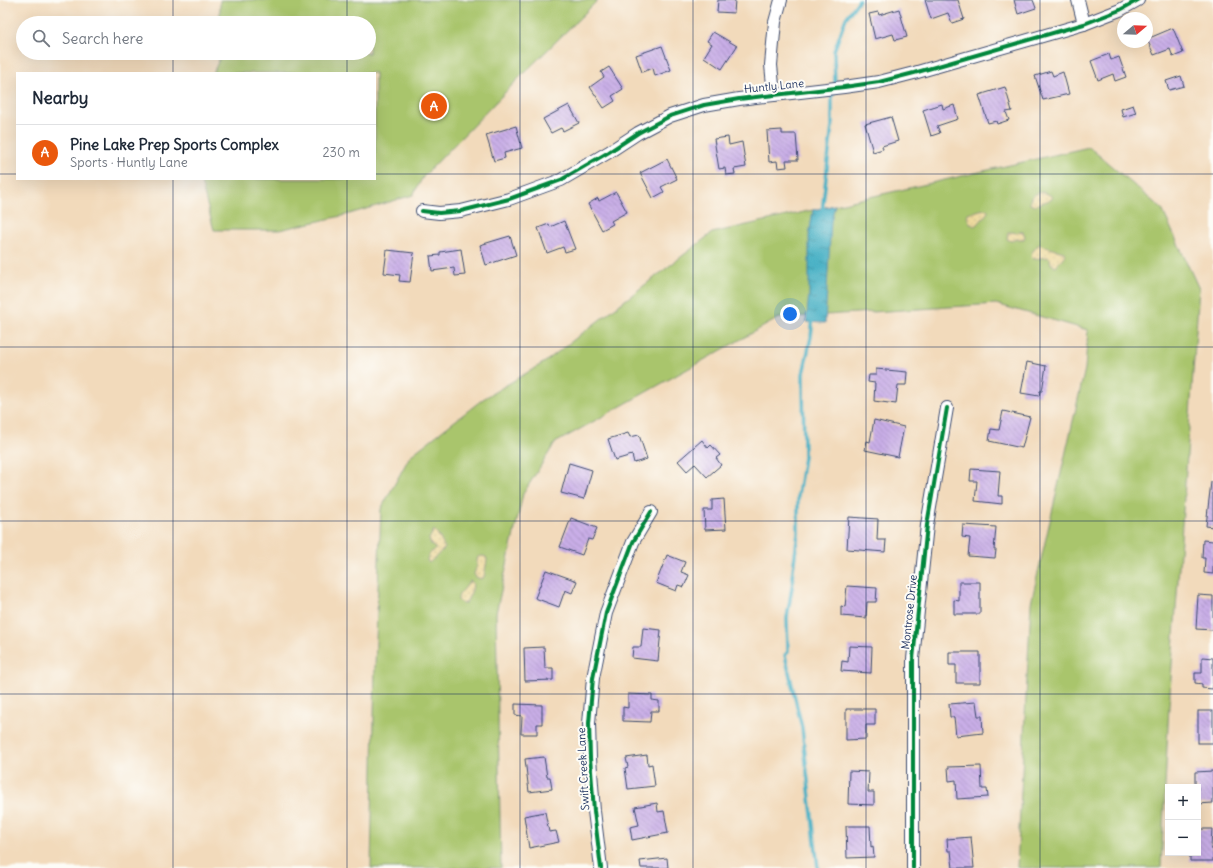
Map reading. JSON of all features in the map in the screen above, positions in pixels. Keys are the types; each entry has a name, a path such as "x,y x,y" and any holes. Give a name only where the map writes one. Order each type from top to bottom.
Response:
{"street":[{"path":"774,95 771,65 775,22 781,0"},
{"path":"1078,0 1084,24"},
{"name":"Huntly Lane","path":"422,211 439,213 461,211 509,199 561,180 610,152 638,133 670,116 704,105 739,99 879,82 1084,24 1120,10 1138,0"},
{"name":"Montrose Drive","path":"913,868 913,659 927,525 947,408"},
{"name":"Swift Creek Lane","path":"601,868 594,811 590,758 589,723 593,678 606,613 633,542 650,512"}],"green space":[{"path":"220,0 598,0 521,76 423,177 413,195 346,215 279,230 214,230 200,180 376,180 376,72 213,72 219,60 376,60 376,16 220,16"},
{"path":"1089,147 1162,209 1199,289 1169,706 1161,868 1017,868 1031,603 1085,369 1088,330 996,304 779,318 555,443 523,494 496,613 501,868 371,868 375,667 381,509 410,456 483,399 545,362 712,233"}],"sand":[{"path":"1041,192 1048,194 1052,197 1052,199 1034,206 1030,204 1031,197"},
{"path":"987,209 988,212 979,223 974,226 970,223 967,217 968,214"},
{"path":"1019,231 1023,232 1025,236 1024,239 1011,241 1007,239 1008,233 1017,233"},
{"path":"1039,244 1064,252 1065,255 1056,266 1051,264 1048,257 1033,259 1031,257 1032,252"},
{"path":"434,530 445,548 429,563 427,560 430,553 436,549 431,545 429,539"},
{"path":"478,557 486,557 487,560 484,577 481,579 476,577 474,574"},
{"path":"470,581 473,583 472,590 466,603 462,604 458,600 458,596"}],"water":[{"path":"835,205 831,221 825,323 806,322 809,294 809,236 813,210"}],"building":[{"path":"718,0 735,0 734,13 717,12"},
{"path":"925,0 958,0 964,19 952,23 948,13 931,19"},
{"path":"1014,0 1033,0 1036,8 1018,14"},
{"path":"899,9 907,37 895,40 893,34 875,39 869,14 878,12 879,15"},
{"path":"1173,28 1183,53 1173,57 1170,49 1154,55 1151,48 1153,48 1153,36"},
{"path":"713,32 737,46 722,69 704,57 712,44 707,41"},
{"path":"662,46 671,70 655,76 653,68 642,72 636,55"},
{"path":"1109,54 1111,60 1119,57 1126,77 1115,81 1113,74 1098,80 1091,61"},
{"path":"609,67 623,89 612,96 615,101 604,108 590,87 604,77 601,72"},
{"path":"1051,71 1053,76 1063,72 1069,94 1043,100 1035,76"},
{"path":"1181,76 1184,86 1169,90 1166,81"},
{"path":"1005,87 1012,111 1006,112 1009,120 997,124 996,121 988,123 979,95"},
{"path":"942,104 943,109 954,105 958,119 937,126 940,133 931,136 923,110"},
{"path":"569,105 579,123 563,131 561,128 551,133 543,119"},
{"path":"1133,105 1136,113 1123,117 1121,109"},
{"path":"891,117 898,141 882,146 883,149 873,152 865,124"},
{"path":"516,126 522,148 504,153 505,158 494,161 486,135"},
{"path":"782,130 782,134 796,134 798,160 786,160 787,167 778,168 777,161 769,162 767,131"},
{"path":"728,137 729,145 742,142 746,167 734,169 735,174 726,175 725,168 719,169 714,139"},
{"path":"667,159 677,179 661,187 664,192 653,198 640,173"},
{"path":"616,192 627,212 611,221 613,224 602,230 588,204 598,198 599,201"},
{"path":"564,221 575,249 565,252 563,247 547,253 538,228 549,224 550,227"},
{"path":"510,236 516,255 486,265 480,245"},
{"path":"461,249 465,275 455,276 454,268 432,271 430,256 440,255 440,252"},
{"path":"387,250 414,253 410,282 399,281 400,275 384,273"},
{"path":"1027,362 1046,366 1042,391 1040,391 1039,396 1021,393"},
{"path":"876,369 907,372 906,385 898,385 896,404 874,401 875,383 868,382 869,375 876,375"},
{"path":"1003,411 1030,417 1022,448 989,441 991,429 999,430"},
{"path":"874,420 904,427 898,457 865,450 867,441 870,442"},
{"path":"628,433 630,437 639,435 647,459 634,463 632,455 615,460 608,439"},
{"path":"702,440 708,448 711,445 720,455 716,458 721,465 707,477 695,464 687,471 678,461"},
{"path":"569,463 592,470 584,499 561,493"},
{"path":"971,469 1000,471 998,496 1002,496 1002,504 975,501 977,481 970,481"},
{"path":"1211,482 1213,482 1213,527 1206,526"},
{"path":"724,499 726,529 705,530 704,510 712,510 712,500"},
{"path":"849,517 878,519 877,540 886,540 885,552 847,549"},
{"path":"571,518 597,528 592,540 588,539 582,555 560,547"},
{"path":"963,525 996,527 994,550 996,550 995,558 968,556 970,538 962,537"},
{"path":"1203,540 1213,541 1213,574 1204,573 1205,558 1202,558"},
{"path":"667,555 685,562 681,572 689,575 684,587 678,585 676,591 656,583"},
{"path":"546,570 577,581 572,593 565,590 559,607 535,598"},
{"path":"959,582 980,582 980,614 954,614 954,600 959,601"},
{"path":"847,586 877,588 876,602 867,602 866,618 841,616 841,606 845,607"},
{"path":"1198,595 1213,596 1213,630 1196,629"},
{"path":"643,628 661,630 658,661 632,658 633,647 641,647"},
{"path":"849,646 872,647 871,673 841,671 842,661 848,662"},
{"path":"544,647 545,668 553,668 553,680 525,681 524,648"},
{"path":"949,652 980,652 980,683 956,683 956,665 949,665"},
{"path":"1202,657 1213,658 1213,689 1202,688 1202,684 1195,683 1195,673 1202,673"},
{"path":"628,694 652,695 652,700 659,701 659,711 651,711 650,722 623,721 623,707 628,708"},
{"path":"976,702 978,716 982,716 983,733 956,736 954,717 950,717 949,704"},
{"path":"515,704 542,705 542,724 537,724 537,734 521,734 522,716 515,715"},
{"path":"846,709 875,709 875,725 866,725 866,739 846,740"},
{"path":"1198,711 1213,711 1213,743 1198,743"},
{"path":"647,755 648,765 652,764 655,786 628,789 625,768 628,767 626,758"},
{"path":"544,757 547,777 550,777 552,789 529,792 525,759"},
{"path":"981,766 982,789 987,789 988,797 957,799 956,780 949,781 948,767"},
{"path":"849,771 869,772 868,792 874,792 874,805 848,804"},
{"path":"1213,771 1213,803 1201,804 1201,784 1195,784 1195,772"},
{"path":"657,803 658,812 664,811 668,833 632,840 630,827 639,825 635,807"},
{"path":"545,812 549,832 556,831 559,842 529,848 524,816"},
{"path":"846,826 870,826 871,847 873,846 874,857 847,858"},
{"path":"1201,829 1212,829 1211,849 1213,849 1213,861 1190,861 1190,856 1201,856"},
{"path":"971,837 974,868 953,868 951,851 948,851 947,839"},
{"path":"667,858 668,868 641,868 640,861"}],"waterway":[{"path":"835,85 834,51 846,18 859,0"},
{"path":"822,212 832,126 832,96 835,91"},
{"path":"813,317 811,337 803,374 804,457 798,495 798,533 792,577 793,581 787,618 788,652 785,655 802,728 818,868"}],"cycle path":[{"path":"422,211 439,213 461,211 509,199 561,180 638,133 670,116 704,105 739,99 879,82 1084,24 1120,10 1138,0"},
{"path":"913,868 913,659 927,525 947,408"},
{"path":"601,868 594,811 590,758 589,723 593,678 606,613 633,542 651,512"}],"place":[{"name":"Pine Lake Prep Sports Complex","path":"434,106"}]}
